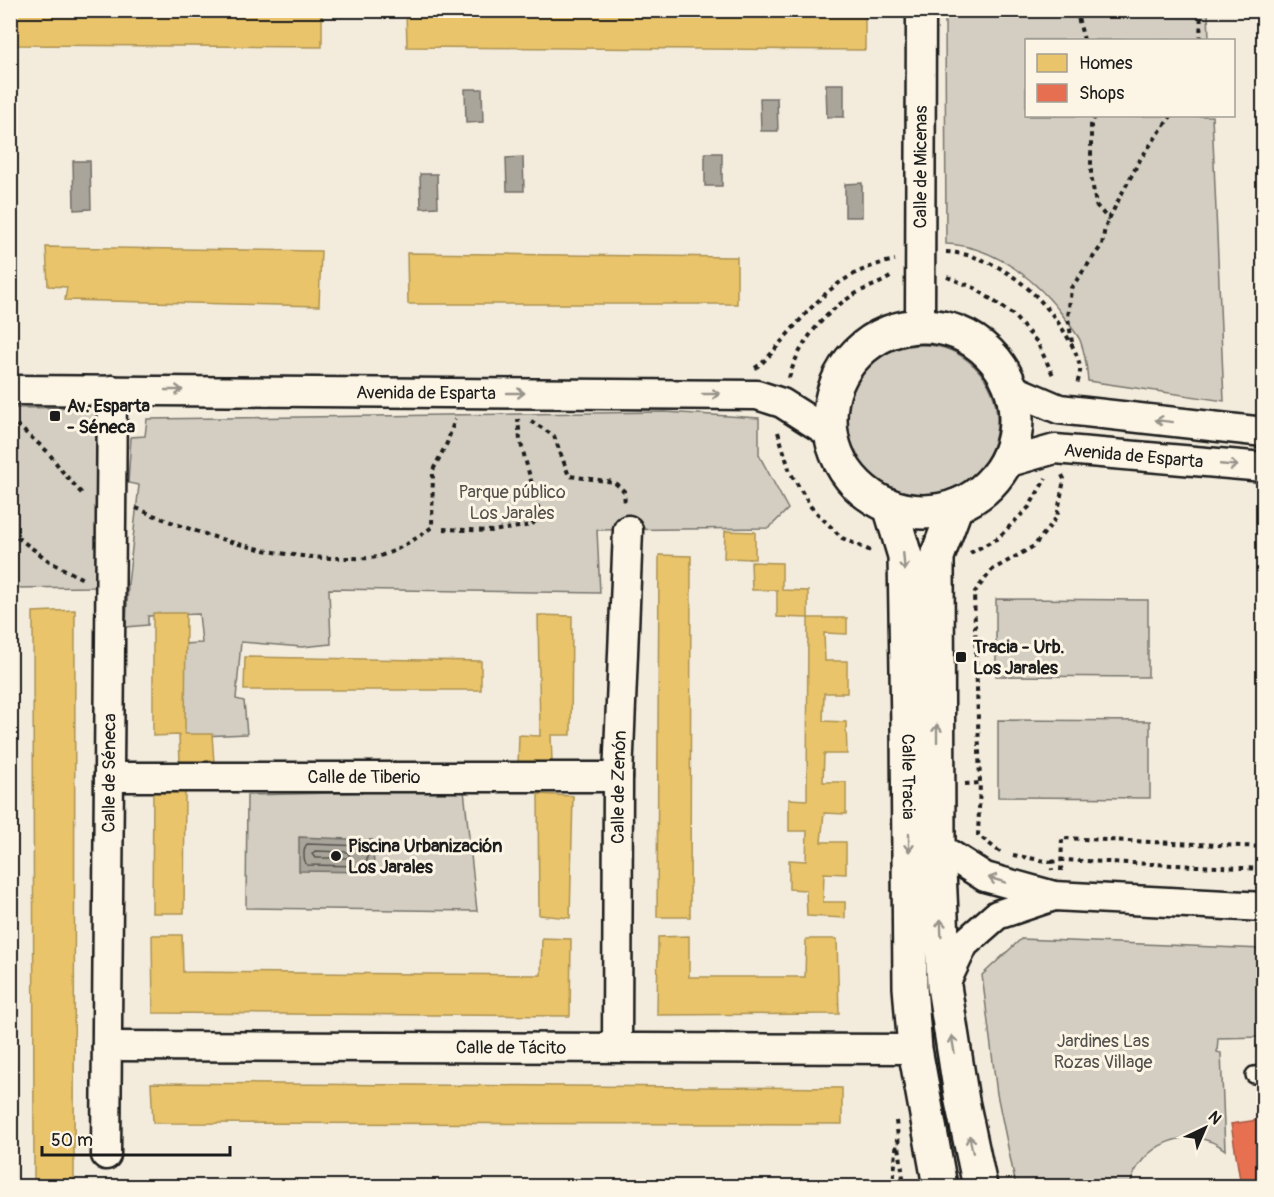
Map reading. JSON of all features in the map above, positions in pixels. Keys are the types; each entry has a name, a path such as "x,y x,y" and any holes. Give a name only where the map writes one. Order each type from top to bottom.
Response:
{"street":[{"name":"Calle de Micenas","path":"920,325 921,10"},
{"path":"920,325 958,332 976,342 992,355 1012,389 1017,414 1014,440 1005,463 985,489 956,506 923,512 890,506 868,494 851,478 838,457 831,434 830,408 837,382 850,359 870,342 894,330 920,325"},
{"name":"Avenida de Esparta","path":"1012,389 1059,409 1263,432"},
{"name":"Avenida de Esparta","path":"10,390 757,395 782,403 831,434"},
{"name":"Calle de Séneca","path":"106,1155 111,587 119,514 112,390"},
{"name":"Avenida de Esparta","path":"1005,463 1055,449 1263,467"},
{"name":"Calle Tracia","path":"890,506 921,557 944,986 962,1101 980,1186"},
{"name":"Calle Tracia","path":"940,1186 915,1049 910,987 908,726 921,557 956,506"},
{"name":"Calle de Zenón","path":"617,1047 618,777 628,530"},
{"name":"Calle de Tiberio","path":"109,777 618,777"},
{"path":"938,847 986,877 1057,896 1263,907"},
{"path":"944,986 964,944 997,915 1057,896"},
{"name":"Calle de Tácito","path":"107,1046 915,1049"}],"path":[{"path":"1076,10 1084,39"},
{"path":"1200,39 1202,10"},
{"path":"1095,117 1091,125 1091,175 1096,205 1109,220"},
{"path":"1059,409 1077,387 1081,368 1073,345 1068,318 1071,288 1102,245 1105,227 1141,158 1170,117"},
{"path":"752,369 766,361 809,310 837,282 875,264 921,254 959,253 988,262 1021,282 1050,310 1073,345"},
{"path":"921,254 886,280 854,295 819,322 795,357 782,403 778,433 790,472 811,507 842,538 874,552 921,557 972,553 998,538 1029,507 1050,470 1055,449"},
{"path":"921,254 949,278 975,288 1012,315 1038,342 1056,381 1059,409"},
{"path":"443,529 492,531 532,525 540,514 520,440 518,413 554,436 569,476 614,482 624,491 628,530"},
{"path":"10,419 48,452 62,471 119,514 267,551 331,559 375,558 414,541 432,526 433,470 448,438"},
{"path":"1055,449 1064,479 1057,517 1034,546 992,570 974,592 980,783 978,835 1000,852 1051,862 1062,860 1263,869"},
{"path":"10,532 52,563 83,579 111,587"},
{"path":"1057,896 1062,860 1062,838 1263,848"},
{"path":"1051,862 1057,896"},
{"path":"904,1186 895,1112 925,1107"},
{"path":"893,1186 897,1131"}],"green space":[{"path":"945,11 1208,11 1209,39 1025,39 1025,117 1212,117 1224,401 1088,381 1086,360 1080,340 1043,292 1014,268 982,251 946,244"},
{"path":"922,345 951,351 975,367 991,391 997,420 991,449 975,473 951,489 922,495 893,489 869,473 853,449 847,420 853,391 869,367 893,351"},
{"path":"96,407 97,587 11,588 10,408"},
{"name":"Parque público Los Jarales","path":"665,412 759,418 759,455 788,509 769,528 597,530 600,593 329,589 331,644 302,647 241,642 236,699 244,701 247,734 181,737 181,644 202,643 199,614 148,616 148,625 126,627 128,584 139,485 128,483 131,437 145,436 147,419"},
{"path":"996,599 1148,600 1148,677 996,676"},
{"path":"998,720 1150,721 1150,798 998,797"},
{"path":"464,790 477,911 246,908 247,795"},
{"name":"Jardines Las Rozas Village","path":"1021,939 1263,949 1263,1037 1218,1038 1217,1052 1221,1053 1225,1150 1211,1142 1197,1138 1182,1138 1168,1142 1143,1159 1130,1186 1016,1186 997,1094 982,975"}],"water":[{"path":"826,84 844,84 844,117 827,117"},
{"path":"465,89 482,89 483,122 466,123"},
{"path":"760,98 777,98 778,131 761,131"},
{"path":"705,153 722,153 722,186 705,186"},
{"path":"523,157 524,191 507,191 506,158"},
{"path":"73,161 90,161 91,209 74,210"},
{"path":"420,174 437,174 438,207 421,208"},
{"path":"862,183 862,217 845,217 845,184"},
{"name":"Piscina Urbanización Los Jarales","path":"299,837 373,840 374,872 299,871"}],"building: Homes":[{"path":"10,10 322,10 322,47 10,45"},
{"path":"406,10 865,10 865,50 407,47"},
{"path":"46,247 321,251 319,306 65,300 67,287 48,286"},
{"path":"407,253 737,257 737,304 408,304"},
{"path":"725,531 755,532 755,559 724,558"},
{"path":"659,555 691,556 690,917 657,917"},
{"path":"751,562 782,563 782,590 808,591 808,618 777,617 777,590 752,590"},
{"path":"75,610 74,1185 34,1185 33,612"},
{"path":"153,613 186,613 185,734 212,734 214,763 180,762 179,735 153,736"},
{"path":"538,615 572,616 571,735 551,735 552,761 518,764 519,735 540,736"},
{"path":"808,618 847,618 847,634 824,633 825,661 847,661 847,693 824,693 823,721 846,722 847,754 824,754 823,782 846,782 846,814 824,813 821,842 846,842 846,874 824,873 823,902 845,902 845,918 807,916 806,890 789,889 789,860 806,861 807,831 789,831 789,799 807,800"},
{"path":"245,657 481,661 481,690 244,690"},
{"path":"153,790 185,792 184,913 152,913"},
{"path":"538,794 573,796 570,918 539,915"},
{"path":"152,935 182,935 183,972 541,975 542,938 571,939 570,1016 153,1013"},
{"path":"689,936 689,977 805,977 806,939 837,939 839,1014 657,1015 658,937"},
{"path":"151,1083 842,1088 842,1124 153,1123"}],"building: Shops":[{"path":"1264,1119 1264,1186 1241,1186 1231,1124"}],"place":[{"name":"Av. Esparta - Séneca","path":"55,416"},
{"name":"Tracia - Urb. Los Jarales","path":"961,657"},
{"name":"Piscina Urbanización Los Jarales","path":"336,856"}]}
